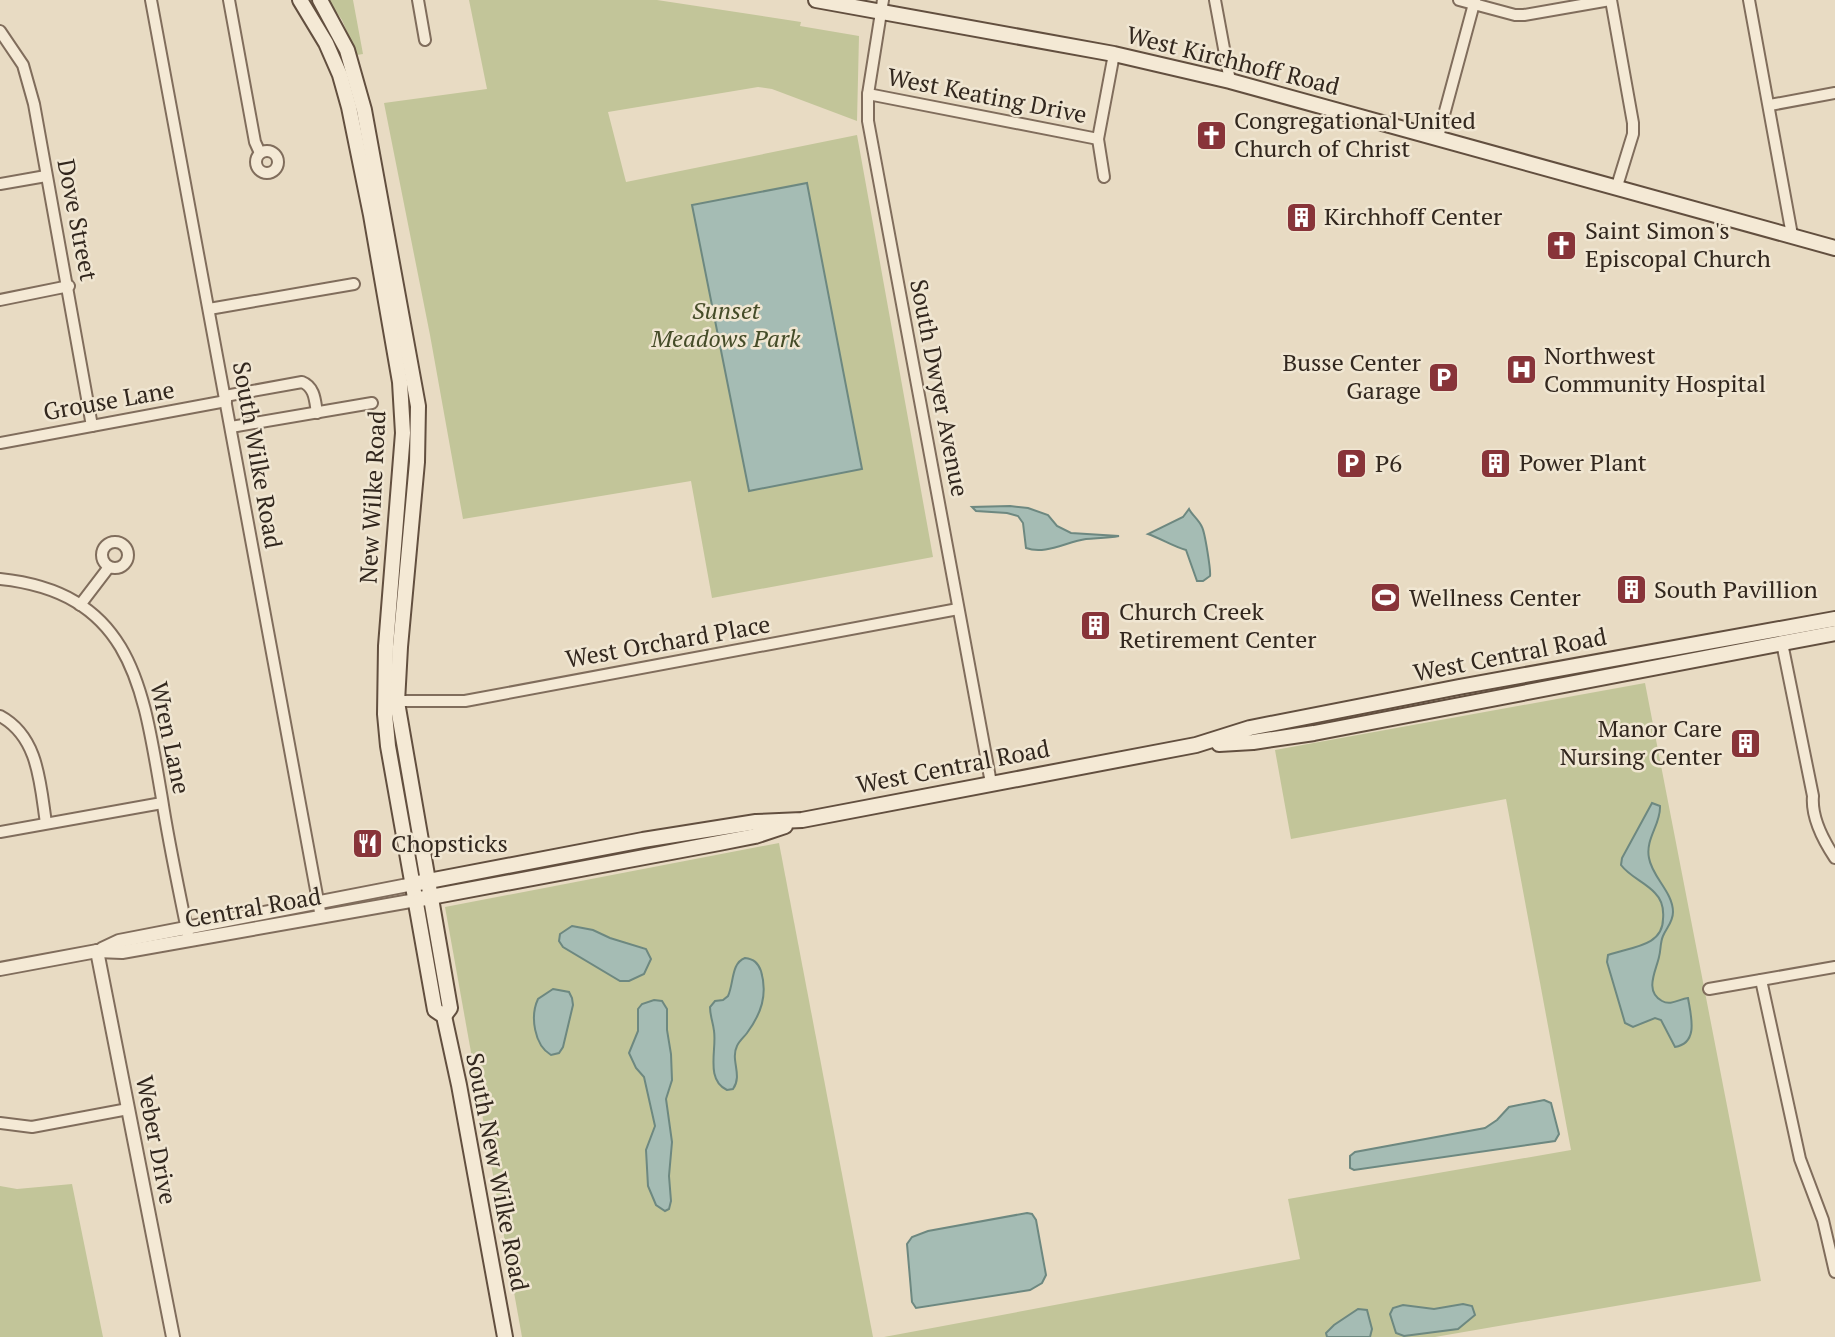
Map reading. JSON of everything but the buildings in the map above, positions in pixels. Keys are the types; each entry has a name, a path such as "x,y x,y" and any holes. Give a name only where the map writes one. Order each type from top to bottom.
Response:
{"main road":[{"name":"New Wilke Road","path":"300,0 326,43 340,75 349,107 400,382 403,433 386,646 391,701"},
{"name":"New Wilke Road","path":"320,0 347,50 364,110 418,407 418,462 388,746 420,883"},
{"name":"West Kirchhoff Road","path":"816,0 882,5 1230,81 1835,248"},
{"name":"West Central Road","path":"423,898 755,836 802,820 1196,745 1250,728 1835,619"},
{"name":"West Central Road","path":"1196,745 1253,742 1314,733 1835,633"},
{"name":"West Central Road","path":"420,883 643,840 756,822 802,820"},
{"name":"South New Wilke Road","path":"420,883 435,1010 444,1016 459,1085 505,1337"}],"street":[{"name":"South Wilke Road","path":"151,0 321,917"},
{"path":"229,0 260,153"},
{"path":"418,0 425,40"},
{"path":"1215,0 1230,81"},
{"path":"1459,0 1524,15 1611,0 1633,124 1633,134 1617,186"},
{"path":"1749,0 1792,235"},
{"path":"1438,137 1475,2"},
{"name":"South Dwyer Avenue","path":"882,5 868,94 868,121 991,783"},
{"name":"Dove Street","path":"0,31 23,65 34,104 69,286 92,426"},
{"path":"1104,177 1098,139 1114,54"},
{"path":"1770,105 1835,93"},
{"name":"West Keating Drive","path":"868,94 1098,139"},
{"path":"0,184 46,176"},
{"path":"209,309 354,284"},
{"path":"0,300 69,286"},
{"name":"Grouse Lane","path":"0,443 302,382 307,383 313,392 317,413"},
{"path":"231,427 372,403"},
{"path":"80,605 109,567"},
{"name":"Wren Lane","path":"0,579 53,592 80,605 114,635 126,652 149,720 188,934"},
{"name":"West Orchard Place","path":"391,701 465,701 958,609"},
{"path":"1783,643 1813,796 1812,808 1816,822 1835,858"},
{"path":"0,716 19,731 37,761 47,823"},
{"path":"0,832 162,803"},
{"name":"Central Road","path":"188,934 318,902 420,883"},
{"name":"Central Road","path":"0,969 97,951 120,941 321,917 423,898"},
{"name":"Weber Drive","path":"97,951 173,1337"},
{"path":"1709,989 1835,967"},
{"path":"1760,980 1800,1159 1823,1220 1835,1272"},
{"path":"0,1123 32,1127 128,1109"}],"green space":[{"path":"328,0 353,0 363,54 357,55 342,20"},
{"name":"Sunset Meadows Park","path":"469,0 657,0 801,22 800,26 859,36 857,121 772,89 758,87 608,112 626,182 857,135 933,557 712,598 691,481 463,519 384,103 487,89"},
{"path":"1645,683 1761,1281 1435,1337 884,1337 1300,1259 1288,1199 1571,1150 1506,799 1291,839 1275,750"},
{"path":"779,843 873,1337 522,1337 445,907"},
{"path":"72,1184 103,1337 0,1337 0,1186 17,1189"}],"water":[{"path":"807,183 862,469 749,491 692,205"},
{"path":"972,507 1028,508 1048,515 1057,526 1071,533 1119,536 1086,539 1033,550 1026,548 1023,523 1018,516 976,511"},
{"path":"1189,509 1202,527 1206,544 1210,576 1203,581 1197,581 1186,550 1148,534 1183,517"},
{"path":"1652,803 1660,806 1660,813 1649,844 1649,858 1670,898 1673,912 1662,939 1652,986 1657,997 1665,1002 1672,1003 1688,998 1692,1020 1688,1040 1675,1047 1661,1020 1655,1018 1633,1027 1625,1023 1607,962 1608,955 1651,941 1661,928 1663,912 1659,899 1651,889 1621,865 1622,858"},
{"path":"572,926 593,930 646,949 651,959 644,974 629,981 620,981 563,947 559,941 560,934"},
{"path":"745,958 753,960 760,968 764,988 762,1004 756,1019 737,1046 736,1084 733,1089 727,1090 720,1085 714,1072 715,1038 710,1007 715,1001 728,996 737,964"},
{"path":"553,989 569,992 573,1005 563,1047 559,1053 551,1055 537,1037 534,1014 538,999"},
{"path":"654,1000 662,1001 667,1009 671,1054 672,1080 666,1099 672,1142 669,1176 671,1201 669,1209 665,1211 656,1205 648,1186 646,1150 655,1126 644,1077 629,1053 638,1031 638,1009 642,1004"},
{"path":"1544,1100 1551,1103 1559,1134 1555,1141 1354,1170 1350,1168 1350,1156 1355,1152 1485,1128 1509,1107"},
{"path":"1032,1214 1036,1220 1046,1275 1042,1283 1030,1290 916,1308 912,1302 907,1244 912,1237 928,1231"},
{"path":"1463,1304 1472,1306 1475,1315 1458,1329 1404,1336 1396,1333 1390,1314 1393,1308 1403,1305 1434,1309"},
{"path":"1358,1309 1367,1310 1372,1329 1370,1337 1327,1337 1326,1333 1334,1325"}],"place":[{"name":"Congregational United Church of Christ","path":"1211,135"},
{"name":"Kirchhoff Center","path":"1301,217"},
{"name":"Saint Simon's Episcopal Church","path":"1562,245"},
{"name":"Northwest Community Hospital","path":"1521,370"},
{"name":"Busse Center Garage","path":"1444,377"},
{"name":"Power Plant","path":"1496,463"},
{"name":"P6","path":"1352,464"},
{"name":"South Pavillion","path":"1631,590"},
{"name":"Wellness Center","path":"1386,598"},
{"name":"Church Creek Retirement Center","path":"1096,626"},
{"name":"Manor Care Nursing Center","path":"1745,743"},
{"name":"Chopsticks","path":"368,844"}]}
